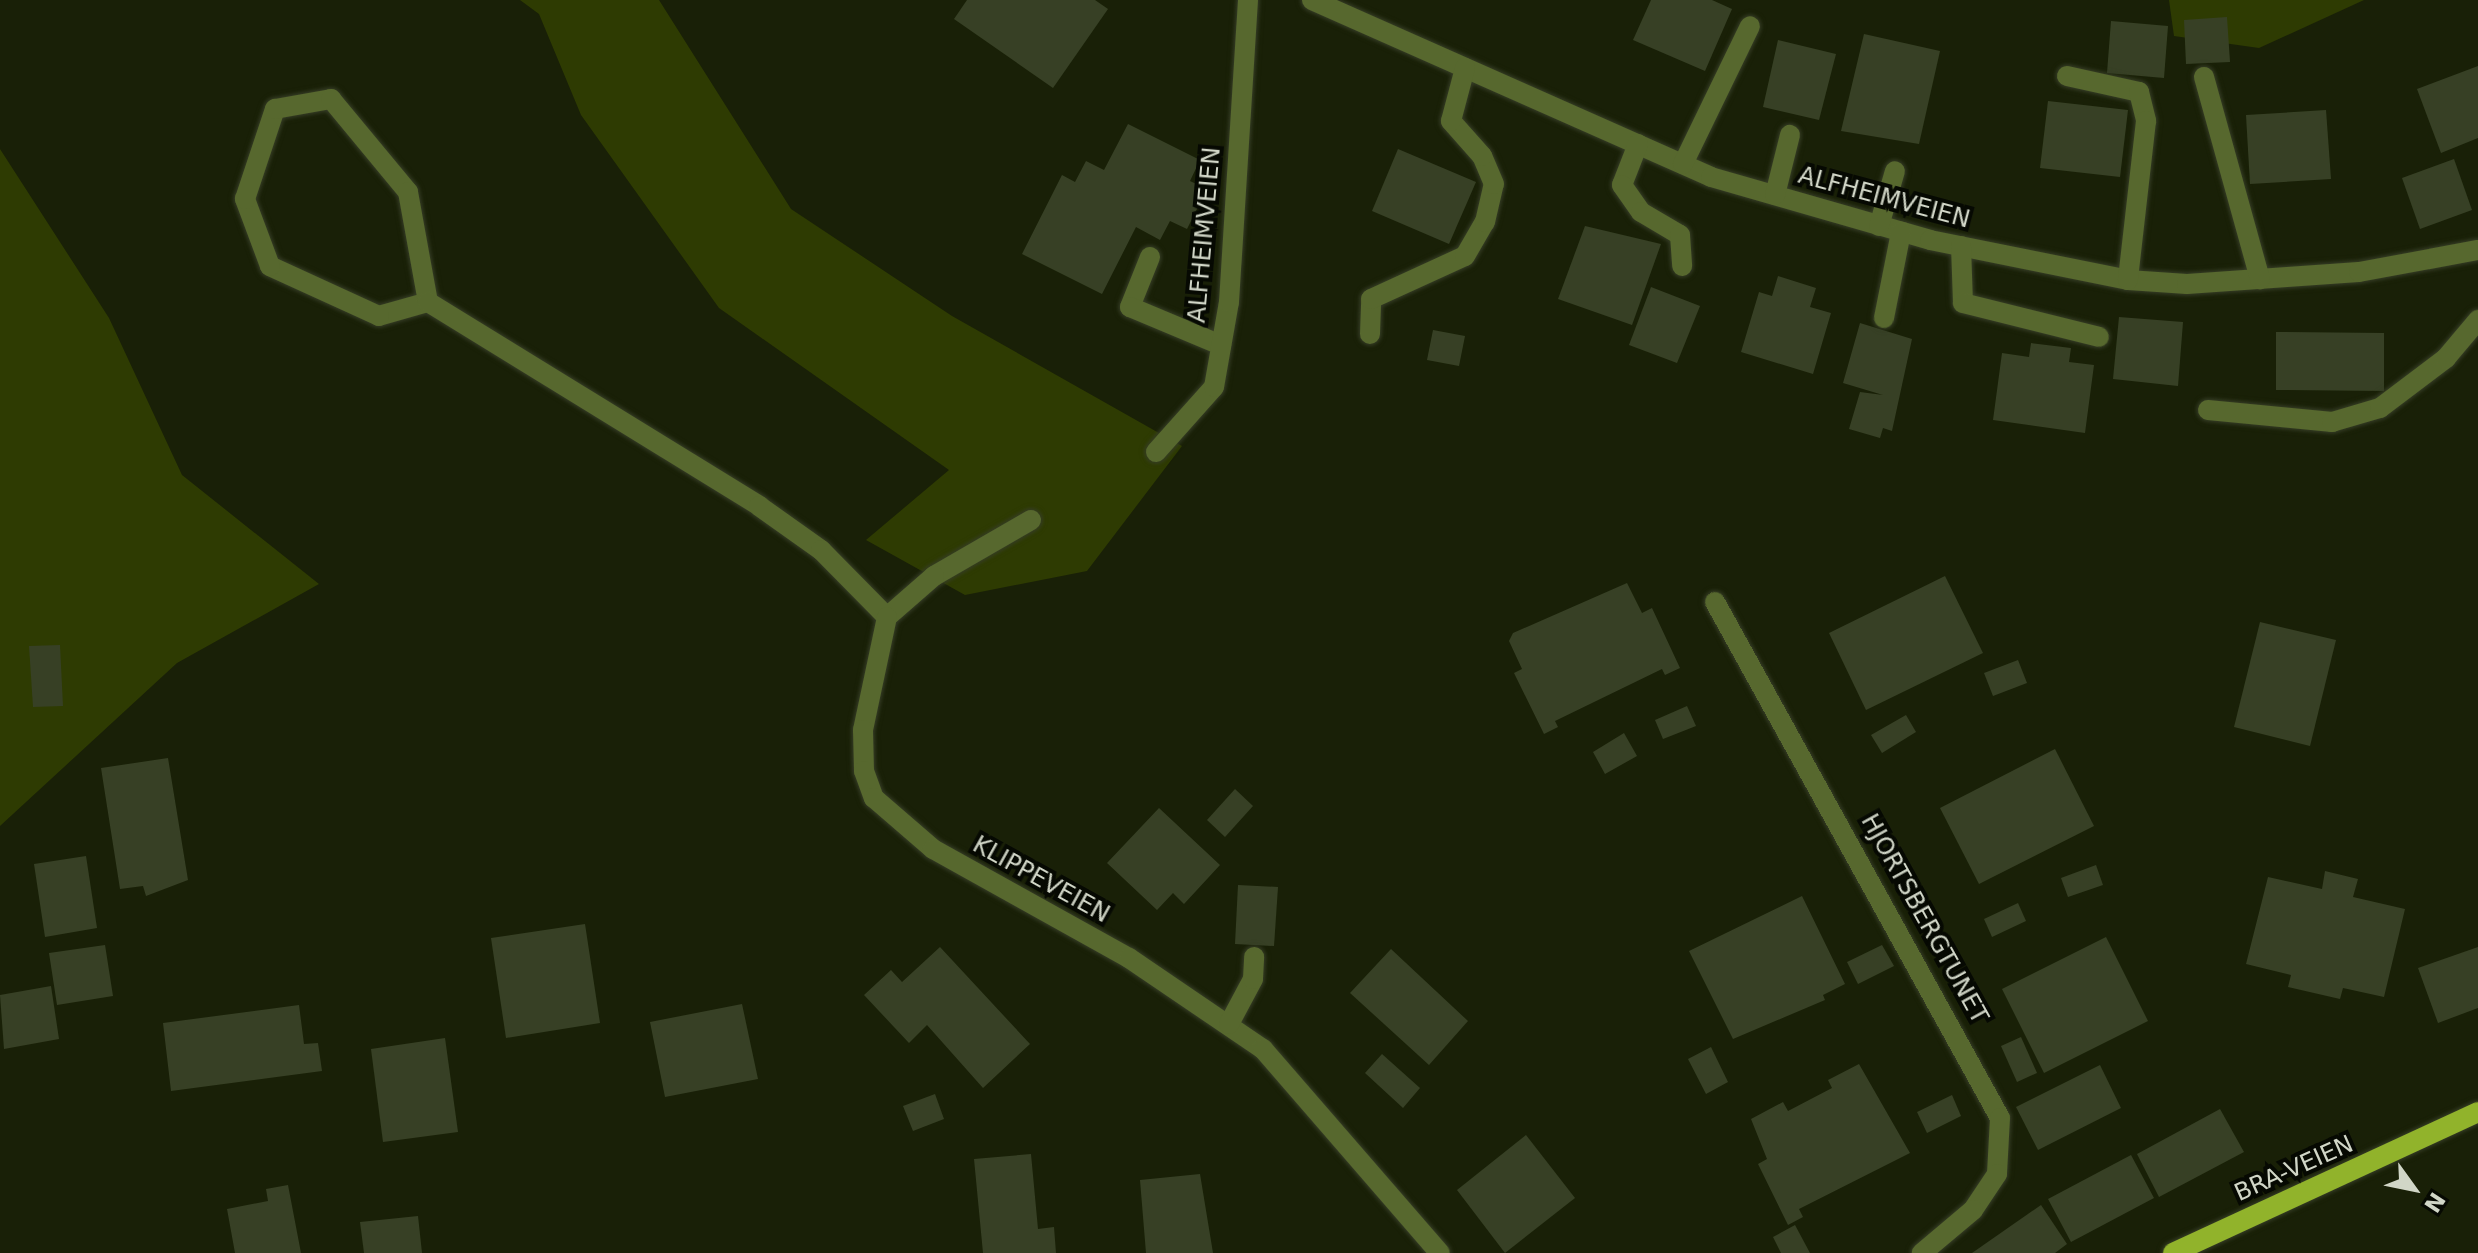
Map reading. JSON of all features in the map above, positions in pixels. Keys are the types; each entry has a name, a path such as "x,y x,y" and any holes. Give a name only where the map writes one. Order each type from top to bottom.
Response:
{"main road":[{"name":"BRA-VEIEN","path":"2173,1253 2478,1112"}],"street":[{"name":"ALFHEIMVEIEN","path":"1156,452 1214,387 1221,345 1248,0"},
{"name":"ALFHEIMVEIEN","path":"1312,0 1683,164 1879,226 1961,246 2128,280 2260,279 2359,272 2478,250"},
{"path":"1683,164 1750,26"},
{"path":"1370,334 1371,299 1465,256 1485,222 1494,184 1482,156 1451,121 1465,68"},
{"path":"2067,76 2139,92 2146,121 2128,280"},
{"path":"2204,77 2260,279"},
{"path":"428,302 408,192 331,99 275,109 245,199 270,266 379,316 428,302 759,506 821,550 887,617 934,576 1031,520"},
{"path":"1775,195 1790,135"},
{"path":"1638,144 1622,185 1641,212 1680,235 1682,266"},
{"path":"1879,226 1895,171"},
{"path":"1884,318 1901,232"},
{"path":"1961,246 1963,303 2099,337"},
{"path":"1150,257 1130,307 1221,345"},
{"path":"2208,410 2332,422 2380,408 2446,358 2478,320"},
{"name":"HJORTSBERGTUNET","path":"1715,602 2000,1118 1997,1174 1973,1210 1922,1253"},
{"name":"KLIPPEVEIEN","path":"887,617 863,730 874,798 933,849 1129,958 1229,1024 1325,1114 1440,1253"},
{"path":"1229,1024 1253,979 1254,957"}],"green space":[{"path":"520,0 659,0 791,209 952,316 1182,446 1087,571 965,595 866,540 949,470 719,308 581,115 539,14"},
{"path":"2169,0 2364,0 2259,48 2174,36"},
{"path":"0,149 109,318 182,475 319,584 177,663 0,826"}],"building":[{"path":"967,0 1095,0 1108,9 1053,88 954,19"},
{"path":"1651,0 1712,0 1732,9 1705,71 1633,40"},
{"path":"2227,17 2230,62 2186,64 2184,20"},
{"path":"2111,21 2168,26 2164,78 2107,73"},
{"path":"1864,34 1940,51 1919,144 1841,131"},
{"path":"1778,40 1836,54 1819,120 1763,107"},
{"path":"2478,66 2478,138 2441,153 2417,89"},
{"path":"2048,101 2128,110 2120,177 2040,168"},
{"path":"2326,110 2331,179 2250,184 2246,115"},
{"path":"1128,124 1200,160 1190,181 1207,189 1187,229 1170,221 1160,240 1136,227 1102,294 1022,254 1062,175 1075,182 1086,161 1104,170"},
{"path":"1398,149 1476,182 1449,244 1372,211"},
{"path":"2454,159 2472,210 2420,229 2402,178"},
{"path":"1585,226 1661,244 1632,325 1558,299"},
{"path":"1778,276 1816,288 1810,307 1831,313 1813,374 1741,352 1759,292 1772,296"},
{"path":"1651,287 1700,306 1677,363 1629,345"},
{"path":"2119,317 2183,322 2178,386 2113,379"},
{"path":"1860,323 1912,339 1892,431 1883,428 1880,438 1849,429 1860,392 1883,395 1843,383"},
{"path":"1433,330 1465,336 1459,366 1427,360"},
{"path":"2276,332 2384,333 2384,391 2276,390"},
{"path":"2031,343 2071,348 2069,362 2094,365 2085,433 1993,420 2002,353 2029,357"},
{"path":"1945,576 1983,653 1866,710 1829,633"},
{"path":"1627,583 1642,613 1652,608 1680,668 1665,675 1662,669 1555,721 1558,727 1544,734 1514,673 1522,669 1509,641 1513,633"},
{"path":"2260,622 2336,640 2310,746 2234,727"},
{"path":"60,645 63,706 33,707 29,646"},
{"path":"2018,660 2027,683 1993,696 1984,673"},
{"path":"1687,706 1696,726 1663,739 1655,720"},
{"path":"1906,715 1916,732 1882,753 1871,735"},
{"path":"1624,733 1637,756 1605,774 1593,752"},
{"path":"2055,749 2094,826 1979,884 1940,808"},
{"path":"168,758 188,880 146,896 143,886 120,889 101,768"},
{"path":"1235,789 1253,806 1225,837 1207,820"},
{"path":"1159,808 1220,865 1184,904 1173,893 1157,910 1107,863"},
{"path":"86,856 97,928 45,937 34,864"},
{"path":"2096,865 2103,885 2068,897 2061,878"},
{"path":"2325,871 2358,879 2353,897 2405,909 2384,997 2343,988 2340,999 2288,987 2291,975 2246,964 2268,877 2322,889"},
{"path":"1238,885 1278,887 1274,946 1235,944"},
{"path":"1802,896 1845,984 1823,995 1825,1000 1733,1039 1689,951"},
{"path":"2018,903 2026,921 1992,937 1984,919"},
{"path":"585,924 600,1023 506,1038 491,938"},
{"path":"2106,937 2148,1021 2044,1073 2002,989"},
{"path":"105,945 113,996 57,1005 49,953"},
{"path":"1882,945 1894,966 1858,984 1847,962"},
{"path":"940,947 1030,1044 983,1088 927,1025 909,1043 864,995 891,970 902,982"},
{"path":"2478,947 2478,1008 2438,1023 2418,968"},
{"path":"1391,949 1468,1021 1429,1065 1350,993"},
{"path":"51,986 59,1039 4,1049 0,995"},
{"path":"742,1004 758,1079 665,1097 650,1022"},
{"path":"299,1005 304,1044 318,1043 322,1071 171,1091 163,1023"},
{"path":"2021,1037 2037,1073 2017,1082 2001,1046"},
{"path":"445,1038 458,1132 383,1142 371,1049"},
{"path":"1711,1047 1728,1082 1706,1094 1688,1059"},
{"path":"1382,1054 1420,1088 1403,1108 1365,1073"},
{"path":"1859,1064 1910,1153 1799,1209 1803,1217 1788,1225 1758,1164 1767,1159 1751,1119 1783,1102 1788,1111 1832,1088 1828,1080"},
{"path":"2100,1065 2121,1108 2038,1150 2016,1107"},
{"path":"935,1094 944,1119 913,1131 903,1106"},
{"path":"1952,1095 1961,1116 1927,1133 1917,1112"},
{"path":"2220,1109 2244,1152 2159,1197 2137,1154"},
{"path":"1526,1135 1575,1198 1505,1253 1457,1190"},
{"path":"1031,1154 1038,1229 1054,1227 1056,1253 983,1253 974,1159"},
{"path":"2131,1155 2154,1198 2071,1242 2048,1199"},
{"path":"1200,1174 1213,1253 1146,1253 1140,1180"},
{"path":"288,1185 301,1253 235,1253 227,1209 268,1201 266,1189"},
{"path":"2041,1205 2067,1244 2055,1253 1972,1253"},
{"path":"418,1216 422,1253 364,1253 360,1222"},
{"path":"1795,1225 1810,1253 1781,1253 1773,1237"}]}
